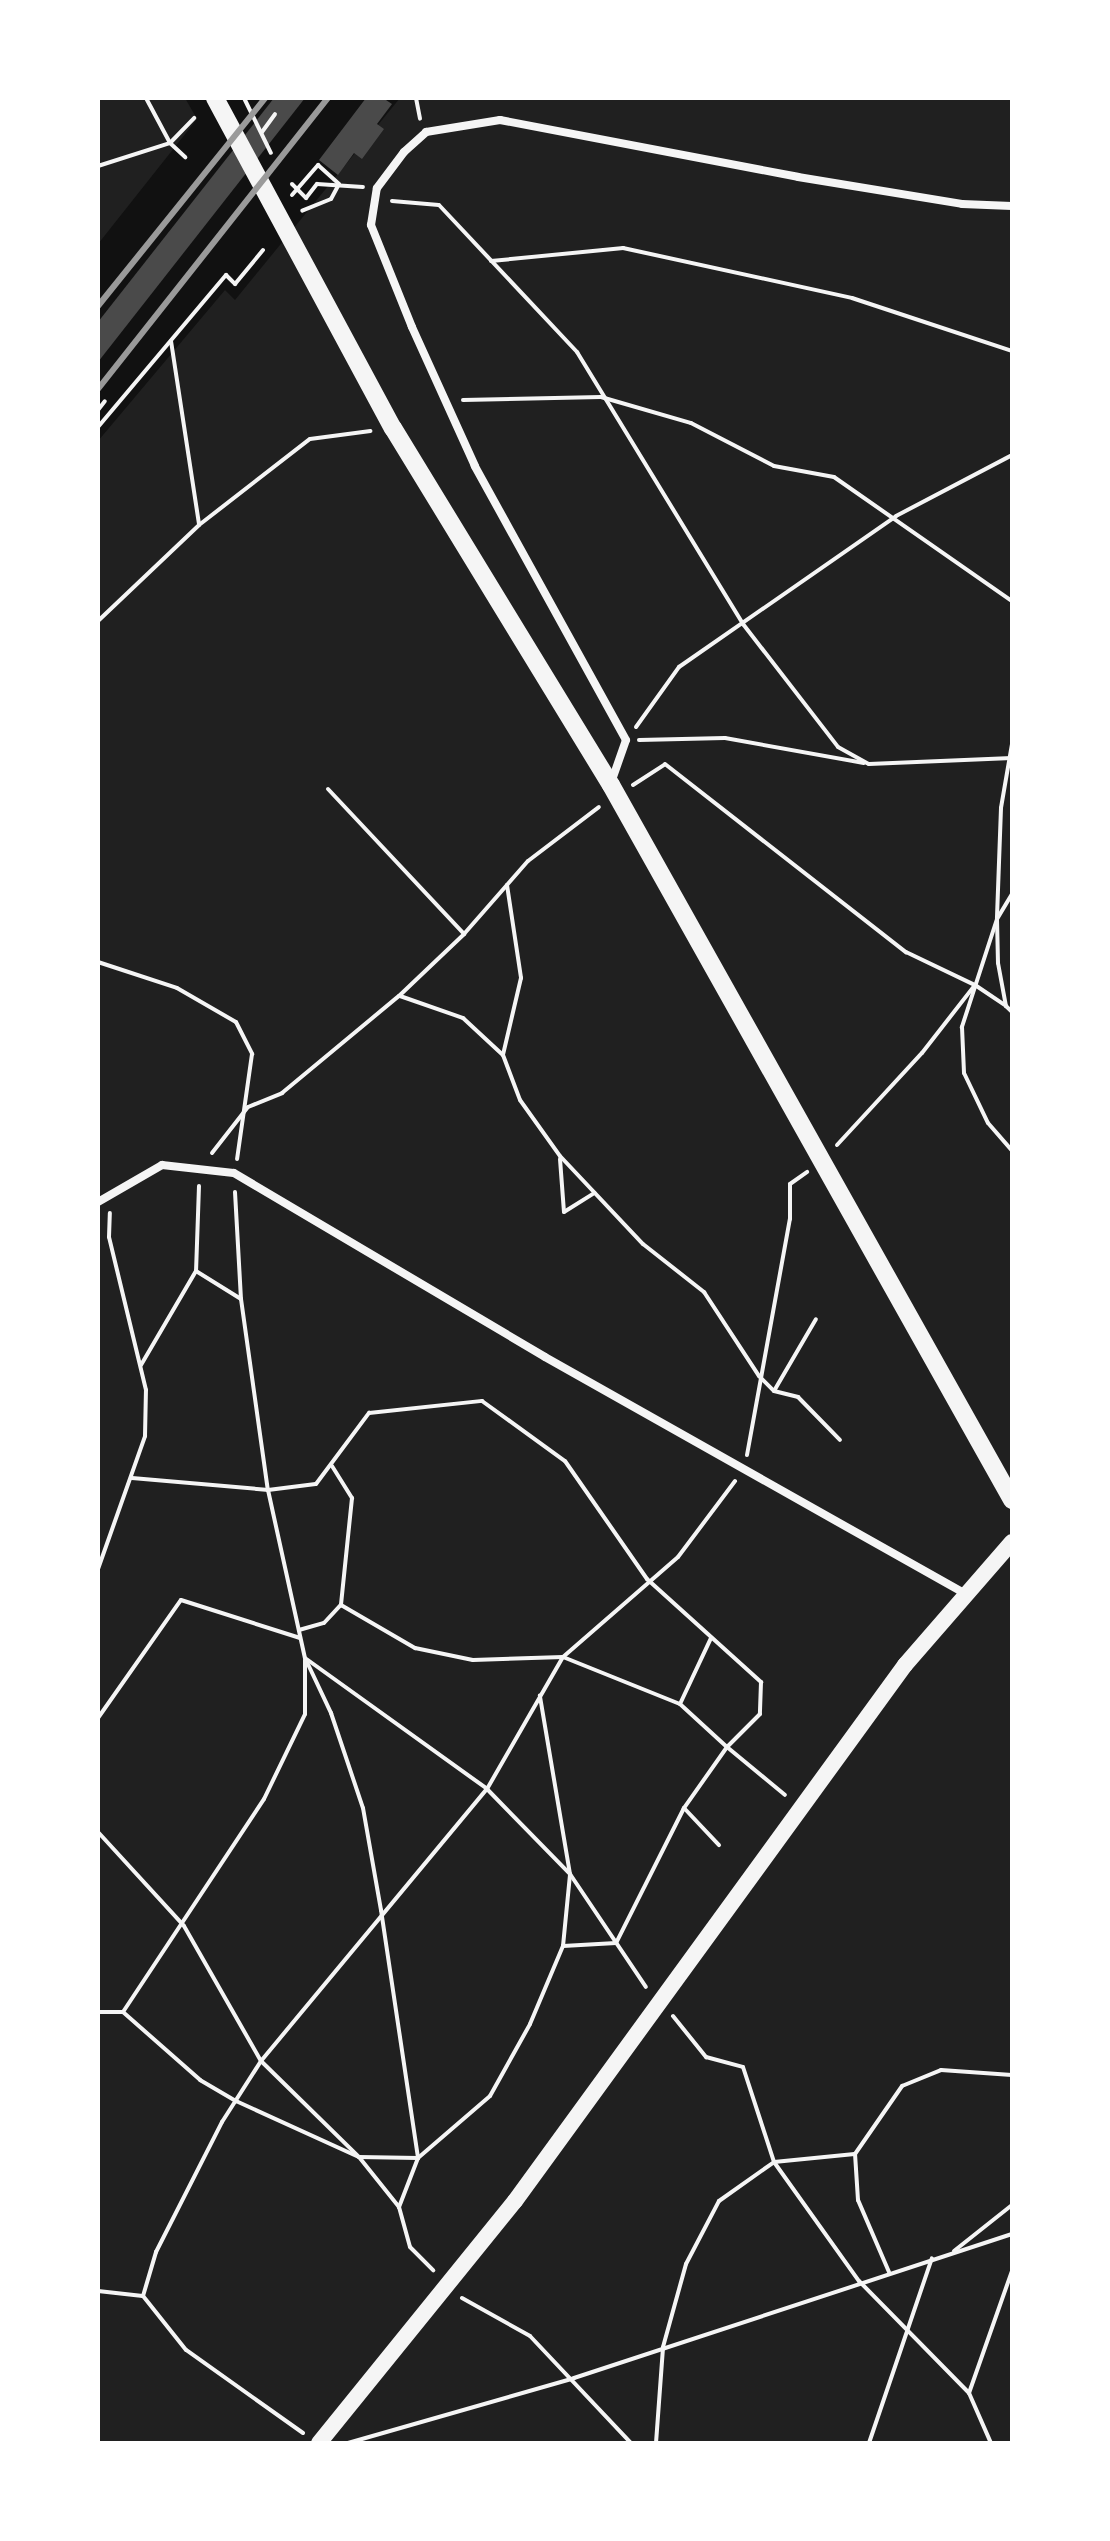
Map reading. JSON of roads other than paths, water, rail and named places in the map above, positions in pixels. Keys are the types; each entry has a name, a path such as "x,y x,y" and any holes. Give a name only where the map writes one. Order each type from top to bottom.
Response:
{"main road":[{"path":"215,98 440,510 613,790 1012,1500"},
{"path":"312,2439 448,2285 659,2005 799,1807 966,1594 1012,1542"}],"street":[{"path":"613,790 626,740 531,574 449,401 371,225 377,188 404,152 426,132 500,120 798,177 962,204 1012,206"},
{"path":"98,1202 162,1165 234,1173 966,1594"}],"railway":[{"path":"98,306 265,98"},
{"path":"98,389 328,98"}]}
